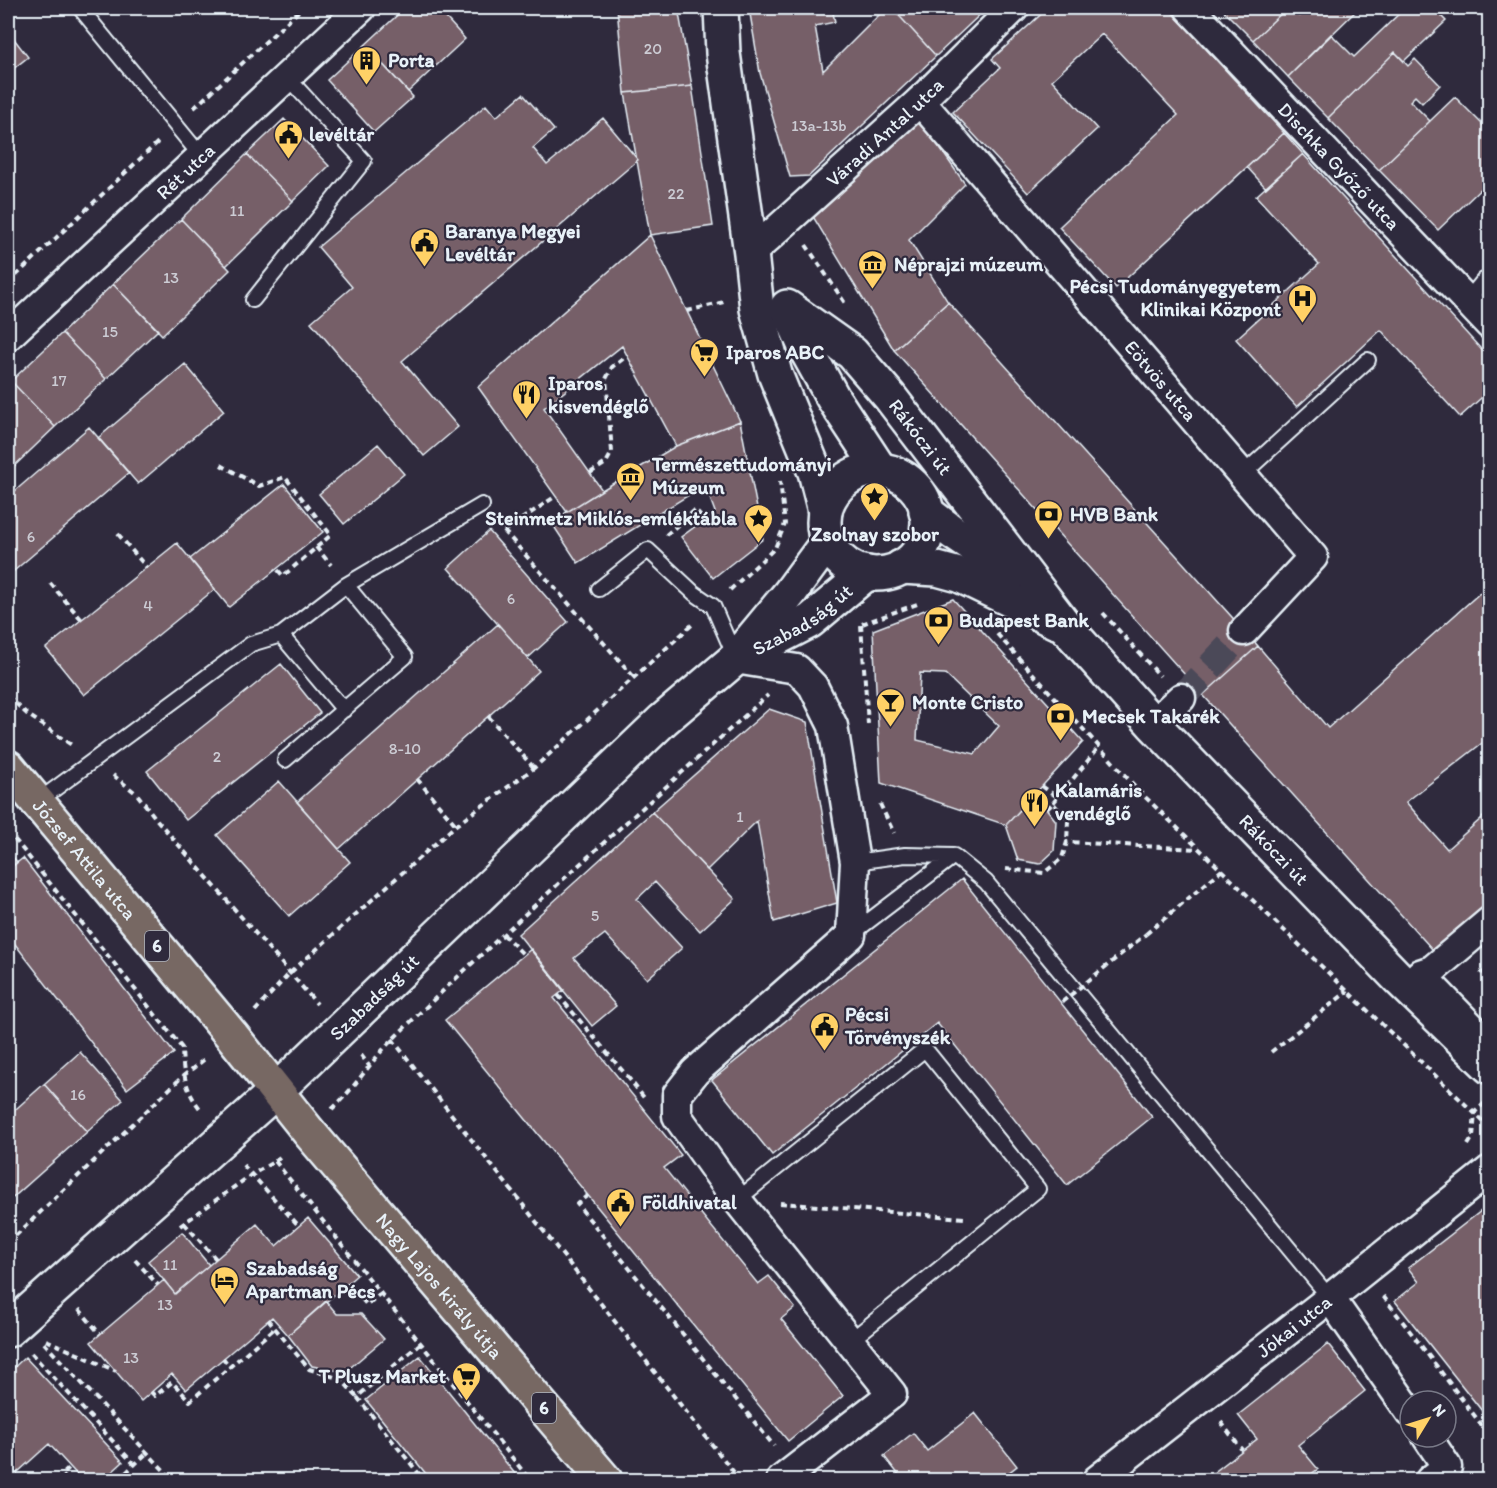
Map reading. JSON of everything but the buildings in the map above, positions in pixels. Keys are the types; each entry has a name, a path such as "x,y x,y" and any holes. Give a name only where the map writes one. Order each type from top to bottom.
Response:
{"main road":[{"name":"József Attila utca","path":"8,767 276,1091"},
{"name":"Nagy Lajos király útja","path":"276,1091 605,1480"}],"street":[{"name":"Rét utca","path":"8,336 361,8"},
{"name":"Rákóczi út","path":"721,8 723,52 757,309 775,374 815,472 826,526"},
{"name":"Váradi Antal utca","path":"751,253 920,101 1014,8"},
{"name":"Dischka Győző utca","path":"1189,8 1475,291 1490,325"},
{"name":"Eötvös utca","path":"920,101 1313,557 1244,631"},
{"name":"Rákóczi út","path":"751,253 788,307 808,353 833,398 881,471"},
{"name":"Rákóczi út","path":"788,307 852,353 878,382 1065,627 1154,724 1401,981 1490,1067"},
{"path":"866,471 881,471 897,475 910,484 920,497 927,522 924,541 918,553 901,567 885,573 867,573 857,571 836,556 826,526 834,491 852,476 866,471"},
{"name":"Rákóczi út","path":"926,512 1034,587"},
{"name":"Szabadság út","path":"17,1339 224,1138 276,1091 663,720 735,659 789,594 826,526"},
{"name":"Rákóczi út","path":"901,567 937,569 959,575 1065,627"},
{"name":"Szabadság út","path":"735,659 810,621 867,573"},
{"path":"735,659 797,669 813,686 833,726 855,862 850,935 695,1072 677,1095 677,1116 737,1200 892,1394 781,1480"},
{"path":"1154,724 1181,698"},
{"path":"1490,921 1432,970 1420,974 1490,1046"},
{"name":"Jókai utca","path":"1097,1480 1490,1170"},
{"path":"1330,1298 1398,1395"},
{"path":"1433,1449 1445,1476"}],"lane":[{"path":"80,8 201,156"},
{"path":"254,300 363,161 286,77"},
{"path":"1242,475 1368,360"},
{"path":"37,802 251,644 281,635 346,585 482,505"},
{"path":"599,589 648,550 694,593 713,606 735,659"},
{"path":"285,760 405,657 346,585"},
{"path":"281,635 344,710"},
{"path":"855,862 905,855 954,856 986,882 1330,1298"},
{"path":"850,935 954,856"},
{"path":"737,1200 925,1049 1038,1189 849,1341"}],"path":[{"path":"8,283 302,8"},
{"path":"687,311 732,300"},
{"path":"590,473 606,464 612,452 606,379 612,367 627,356"},
{"path":"221,465 259,486 285,477 331,535 283,576 277,569"},
{"path":"504,531 556,496"},
{"path":"482,505 634,677"},
{"path":"648,550 695,510 704,520"},
{"path":"118,534 147,568"},
{"path":"8,1243 183,1076 233,1037 290,973 456,825 534,768 760,561"},
{"path":"51,583 82,620"},
{"path":"850,630 925,601"},
{"path":"861,625 868,730"},
{"path":"997,633 1141,793 1490,1128"},
{"path":"176,1229 251,1175 275,1161 345,1097 392,1039 503,934 797,669"},
{"path":"8,696 27,714 94,759 137,794 370,1067"},
{"path":"488,716 534,768"},
{"path":"1047,809 1099,747"},
{"path":"417,779 456,825"},
{"path":"1042,786 1057,797"},
{"path":"877,798 905,855"},
{"path":"1031,871 1044,873 1062,858 1067,842 1068,821 1053,803"},
{"path":"8,831 182,1048 183,1076 196,1105 251,1175 299,1226"},
{"path":"1067,842 1199,849"},
{"path":"1062,1002 1222,870"},
{"path":"503,934 524,956"},
{"path":"1271,1052 1348,991"},
{"path":"558,995 627,1076 677,1116"},
{"path":"392,1039 740,1480"},
{"path":"275,1161 530,1480"},
{"path":"588,1195 577,1204 776,1450"},
{"path":"737,1200 999,1221"},
{"path":"184,1223 216,1260"},
{"path":"126,1266 143,1254"},
{"path":"135,1260 158,1285"},
{"path":"348,1283 367,1305 381,1293"},
{"path":"1377,1288 1490,1436"},
{"path":"76,1305 100,1334"},
{"path":"268,1320 309,1370 341,1379 424,1480"},
{"path":"151,1392 154,1396 172,1382 190,1401 275,1329"},
{"path":"116,1371 40,1338 172,1480"},
{"path":"17,1339 135,1465"},
{"path":"357,1397 421,1343"},
{"path":"223,1359 230,1367"},
{"path":"1219,1419 1242,1450"},
{"path":"118,1480 147,1453"},
{"path":"67,1480 62,1475 70,1467"}],"tunnel":[{"path":"1181,698 1244,631"}],"place":[{"name":"Porta","path":"367,86"},
{"name":"levéltár","path":"288,160"},
{"name":"Baranya Megyei Levéltár","path":"424,268"},
{"name":"Néprajzi múzeum","path":"873,290"},
{"name":"Pécsi Tudományegyetem Klinikai Központ","path":"1302,324"},
{"name":"Iparos ABC","path":"705,378"},
{"name":"Iparos kisvendéglő","path":"527,420"},
{"name":"Természettudományi Múzeum","path":"631,502"},
{"name":"Zsolnay szobor","path":"875,522"},
{"name":"HVB Bank","path":"1049,540"},
{"name":"Steinmetz Miklós-emléktábla","path":"758,544"},
{"name":"Budapest Bank","path":"938,646"},
{"name":"Monte Cristo","path":"891,728"},
{"name":"Mecsek Takarék","path":"1061,742"},
{"name":"Kalamáris vendéglő","path":"1034,828"},
{"name":"Pécsi Törvényszék","path":"824,1052"},
{"name":"Földhivatal","path":"621,1228"},
{"name":"Szabadság Apartman Pécs","path":"225,1306"},
{"name":"T Plusz Market","path":"467,1402"}]}
